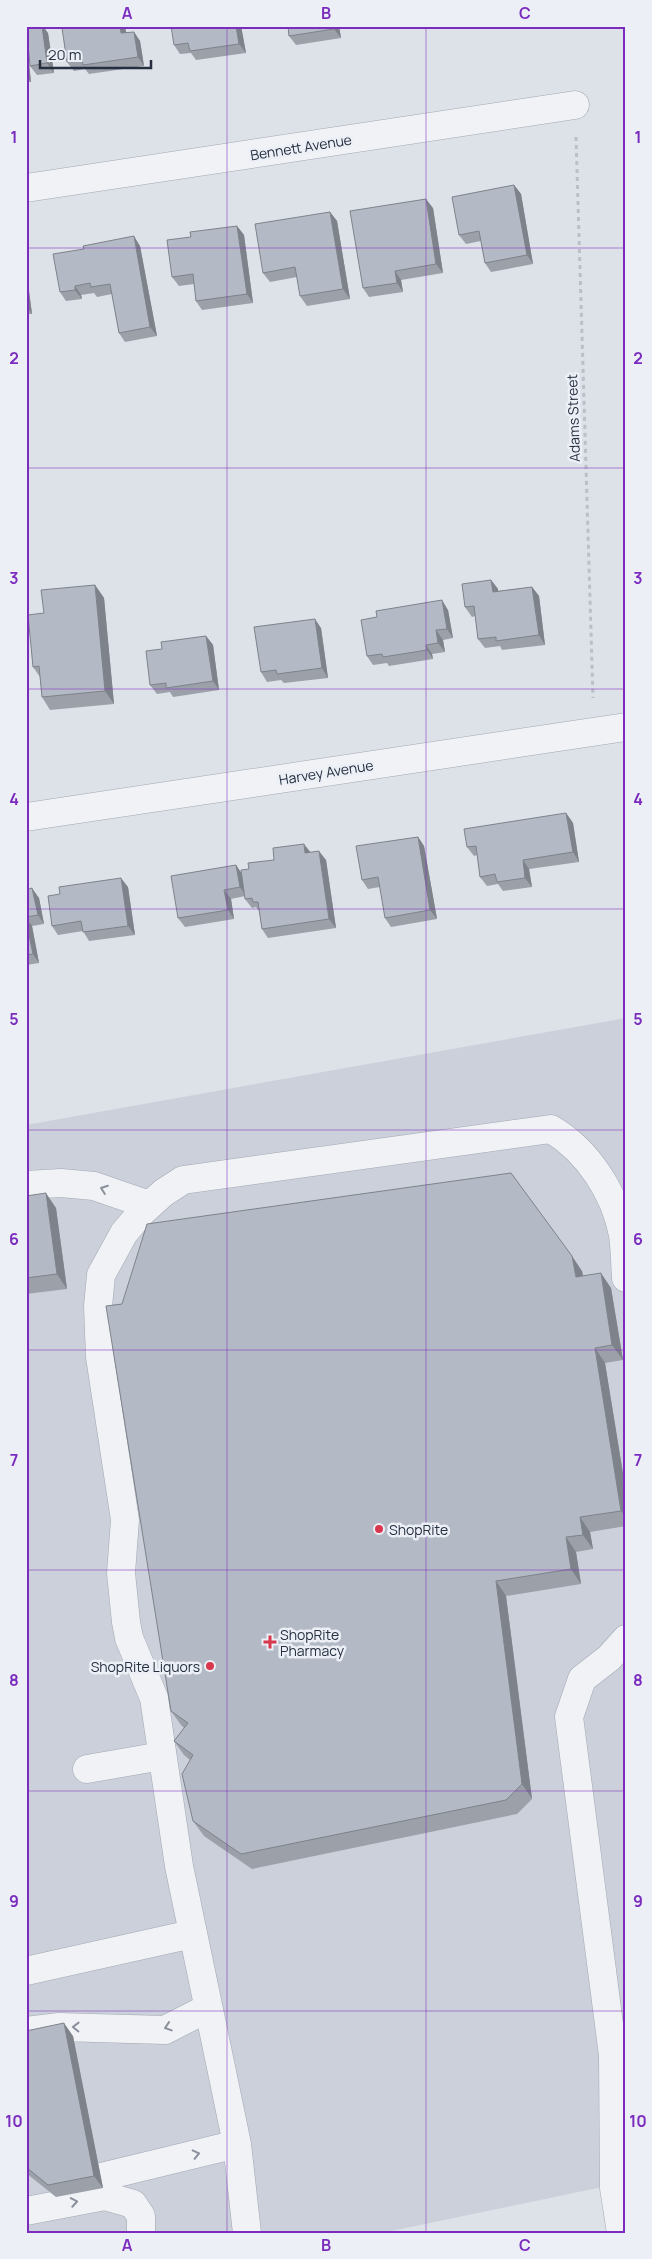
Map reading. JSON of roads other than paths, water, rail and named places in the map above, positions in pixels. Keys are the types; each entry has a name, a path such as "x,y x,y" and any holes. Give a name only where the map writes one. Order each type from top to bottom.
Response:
{"street":[{"name":"Bennett Avenue","path":"26,188 575,105"},
{"name":"Harvey Avenue","path":"26,817 626,727"},
{"path":"247,2233 237,2144 179,1866 154,1698 129,1638 126,1622 120,1573 125,1520 100,1357 98,1306 101,1275 124,1233 149,1205 183,1180 551,1129 561,1135 586,1159 603,1182 623,1236 626,1278"},
{"path":"26,1185 60,1183 94,1186 149,1205"},
{"path":"621,2233 614,2188 613,2055 569,1717 582,1679 610,1658 626,1639"},
{"path":"87,1769 162,1756"},
{"path":"26,1971 192,1934"},
{"path":"26,2032 59,2026 165,2030 208,2008"},
{"path":"141,2233 141,2216 133,2204 105,2176 237,2144"},
{"path":"26,2211 106,2196 133,2204"}],"place":[{"name":"ShopRite","path":"379,1529"},
{"name":"ShopRite Pharmacy","path":"270,1642"},
{"name":"ShopRite Liquors","path":"210,1666"}]}
